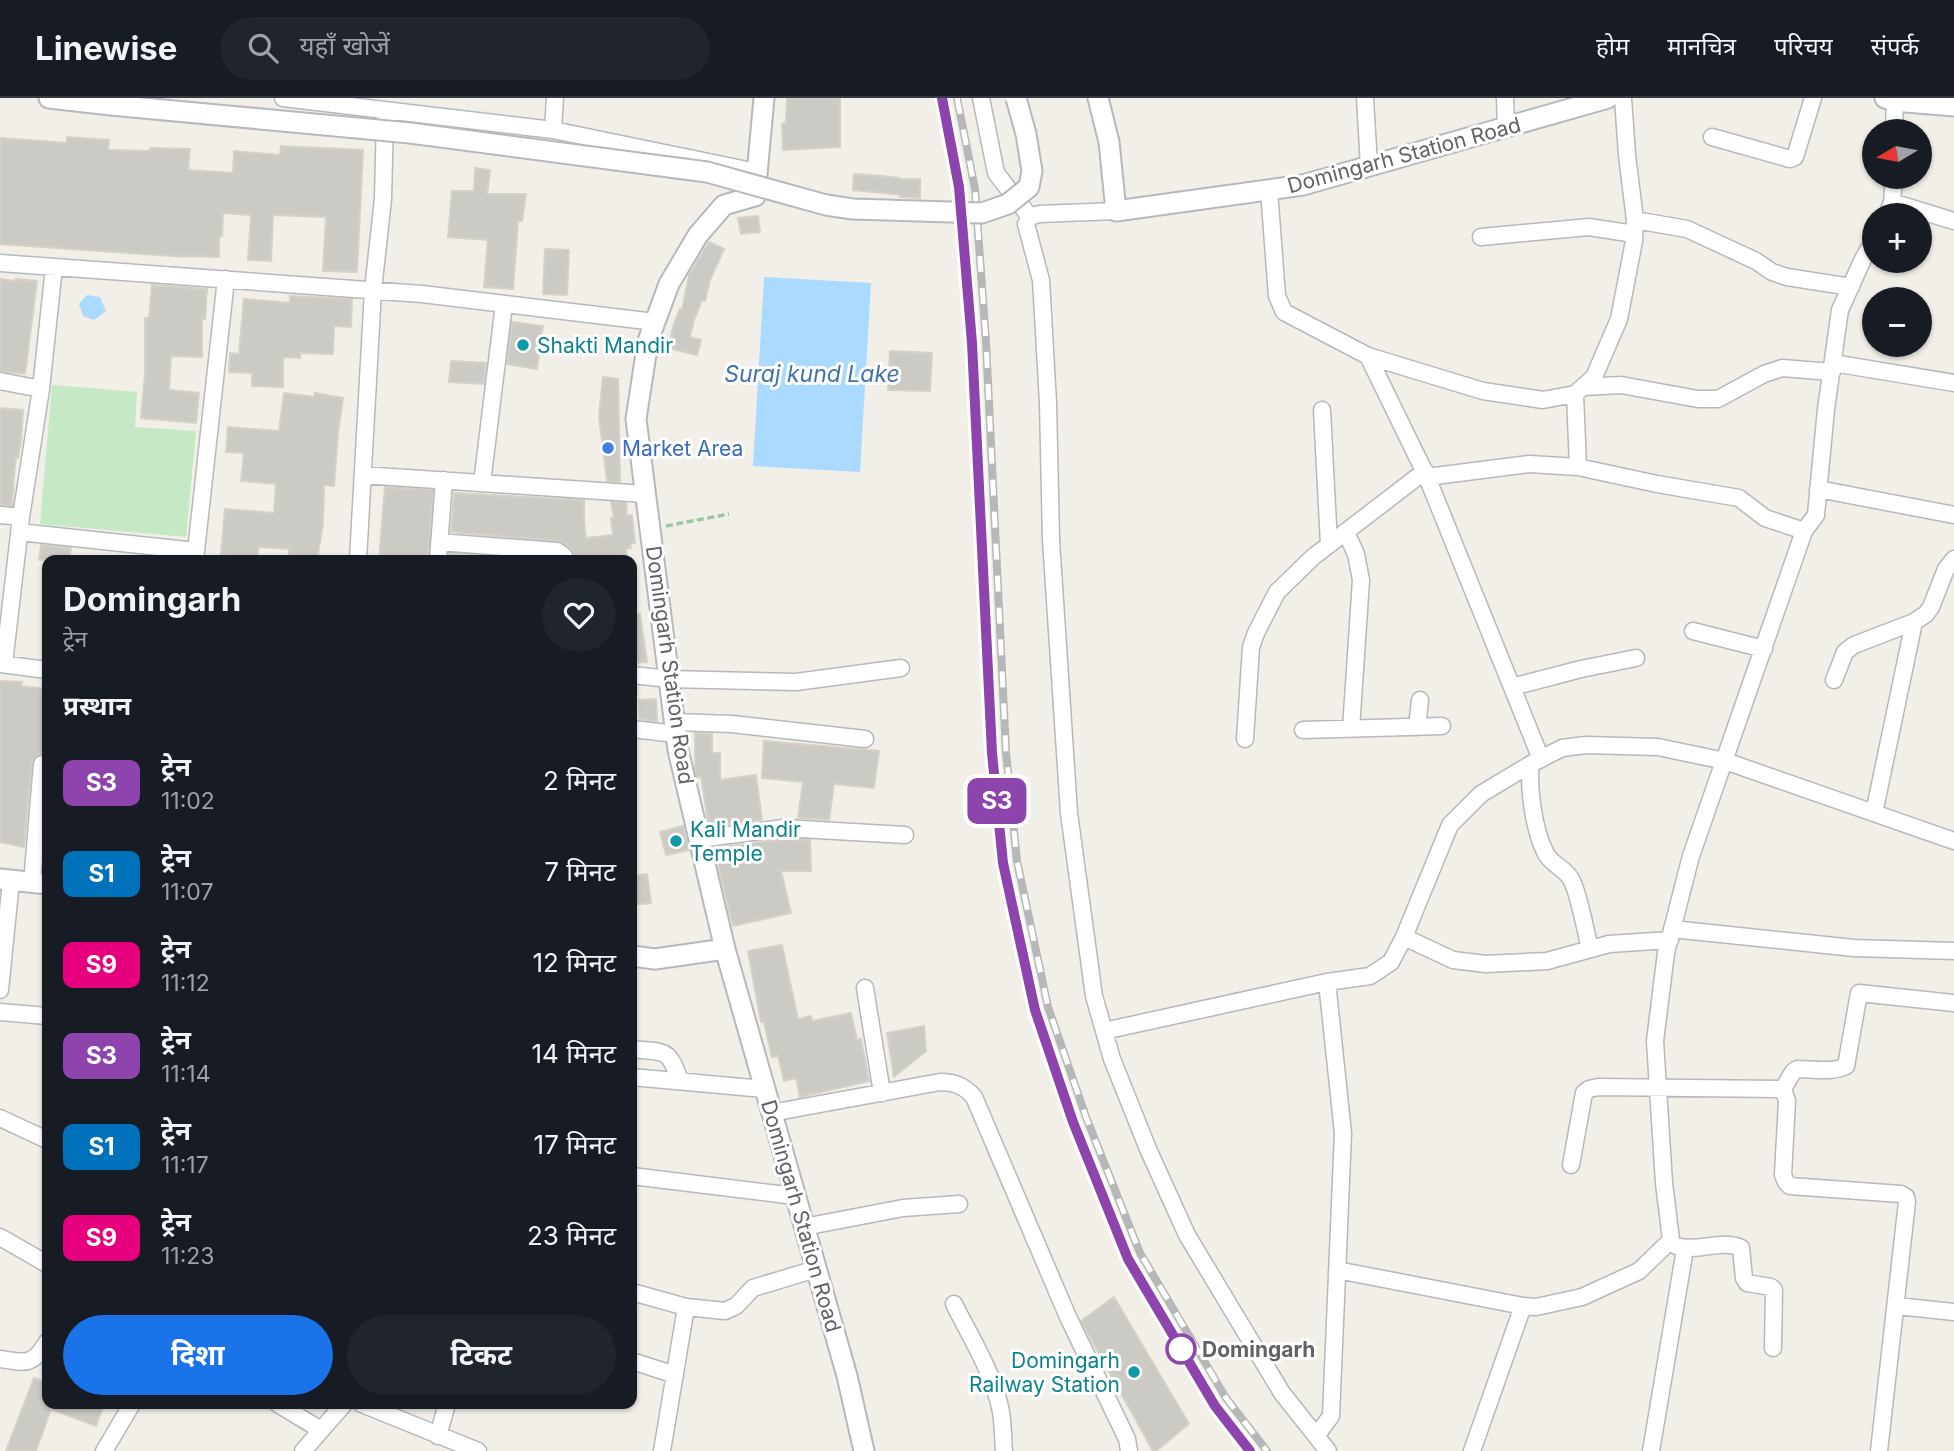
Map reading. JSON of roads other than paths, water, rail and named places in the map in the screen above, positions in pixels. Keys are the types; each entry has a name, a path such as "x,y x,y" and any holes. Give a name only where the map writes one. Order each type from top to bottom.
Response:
{"street":[{"path":"49,98 418,134 693,170 826,205 853,209 982,213 1008,204 1028,187 1032,171 1016,98"},
{"path":"283,98 553,130 757,172"},
{"path":"553,130 555,98"},
{"path":"764,98 755,196 844,215 921,220"},
{"path":"981,98 996,173 1030,217 1026,224 1041,281 1048,403 1051,540 1069,813 1094,996 1112,1059 1148,1149 1187,1235 1282,1393 1328,1451"},
{"path":"1098,98 1109,142 1116,211"},
{"path":"1365,98 1369,166"},
{"path":"1505,98 1506,128"},
{"name":"Domingarh Station Road","path":"1030,217 1039,214 1116,211 1303,185 1608,98"},
{"path":"1578,467 1579,391 1594,376 1619,319 1635,227 1623,98"},
{"path":"1712,137 1790,159 1795,157 1813,98"},
{"path":"1893,119 1891,99 1954,106"},
{"path":"358,555 373,290 383,199 385,109"},
{"path":"1269,190 1277,296 1284,312 1368,356 1483,391 1543,400 1579,391 1621,386 1698,399 1718,399 1764,374 1782,368 1832,368 1954,383"},
{"name":"Domingarh Station Road","path":"755,196 724,205 698,236 669,284 648,341 636,419 678,750 725,949 847,1376 864,1451"},
{"path":"1932,217 1954,221"},
{"path":"1481,237 1589,228 1687,229 1787,277 1851,287"},
{"path":"1337,1270 1536,1307 1582,1297 1639,1271 1671,1240 1664,1183 1655,1041 1666,953 1691,856 1804,531 1816,515 1840,310 1862,261"},
{"path":"0,263 422,294 654,322"},
{"path":"42,669 2,664 41,389 54,267"},
{"path":"196,555 226,279"},
{"path":"482,483 504,304"},
{"path":"1368,356 1426,474 1512,687 1536,761 1531,791 1539,833 1553,864 1565,870 1572,881 1590,949"},
{"path":"0,381 41,389"},
{"path":"1322,410 1329,545"},
{"path":"1245,739 1251,646 1277,592 1313,557 1426,474 1529,464 1578,467 1739,498 1765,519 1804,531"},
{"path":"363,475 645,494"},
{"path":"438,555 444,480"},
{"path":"1818,489 1954,515"},
{"path":"0,515 20,524 190,555"},
{"path":"1346,532 1356,554 1361,580 1351,729"},
{"path":"439,542 556,551 562,555"},
{"path":"1833,680 1845,652 1854,645 1920,620 1931,607 1946,569 1954,559"},
{"path":"1874,813 1914,622"},
{"path":"1693,631 1764,649"},
{"path":"1512,687 1581,669 1636,659"},
{"path":"637,676 669,679 796,682 901,668"},
{"path":"1417,727 1420,700"},
{"path":"637,729 732,724 865,739"},
{"path":"1303,730 1441,726"},
{"path":"1104,1031 1327,982 1370,976 1391,962 1450,825 1481,794 1562,748 1586,745 1658,747 1725,761 1954,841"},
{"path":"0,990 6,880 39,884 42,764"},
{"path":"699,839 783,828 905,835"},
{"path":"1404,937 1453,960 1486,964 1546,961 1609,944 1671,934 1854,948 1954,951"},
{"path":"637,957 655,959 725,949"},
{"path":"1316,1436 1331,1416 1343,1133 1327,982"},
{"path":"864,988 882,1093"},
{"path":"1879,1451 1908,1202 1901,1194 1790,1186 1783,1175 1787,1101 1783,1089 1797,1069 1842,1069 1846,1066 1859,993 1954,1003"},
{"path":"0,1012 42,1016"},
{"path":"637,1050 668,1055 680,1081"},
{"path":"637,1077 764,1089"},
{"path":"771,1113 944,1082 966,1088 974,1097 1068,1317 1127,1439 1129,1451"},
{"path":"1571,1165 1584,1093 1589,1089 1783,1089"},
{"path":"0,1118 42,1138"},
{"path":"637,1177 794,1195"},
{"path":"804,1227 903,1208 960,1204"},
{"path":"0,1237 42,1261"},
{"path":"1667,1243 1685,1249 1724,1245 1741,1248 1744,1278 1747,1283 1771,1287 1774,1290 1773,1348"},
{"path":"1651,1451 1685,1249"},
{"path":"637,1293 686,1307 725,1311 736,1306 753,1288 816,1269"},
{"path":"954,1304 992,1381 1002,1414 1004,1451"},
{"path":"1472,1451 1523,1306"},
{"path":"1897,1306 1954,1312"},
{"path":"662,1451 686,1307"},
{"path":"0,1359 22,1363 39,1356 42,1351"},
{"path":"637,1363 675,1375"},
{"path":"104,1451 129,1409"},
{"path":"286,1409 321,1430"},
{"path":"303,1451 340,1409"},
{"path":"374,1409 478,1451"},
{"path":"438,1436 446,1409"}],"water":[{"name":"Suraj kund Lake","path":"764,277 871,283 860,472 753,466"},
{"path":"87,295 100,297 106,311 94,320 83,316 79,304"}],"railway":[{"path":"942,98 959,186 972,343 992,753 1003,863 1035,1010 1073,1122 1128,1259 1215,1406 1250,1451"},
{"path":"957,98 975,189 986,342 1006,752 1017,861 1048,1007 1086,1117 1140,1253 1226,1398 1267,1451"}],"train":[{"name":"S3","path":"942,98 959,187 972,343 992,753 1003,863 1035,1010 1073,1122 1128,1259 1215,1406 1250,1451"}],"place":[{"name":"Shakti Mandir","path":"523,345"},
{"name":"Market Area","path":"608,448"},
{"name":"Kali Mandir Temple","path":"676,841"},
{"name":"Domingarh","path":"1181,1349"},
{"name":"Domingarh Railway Station","path":"1134,1372"}]}
